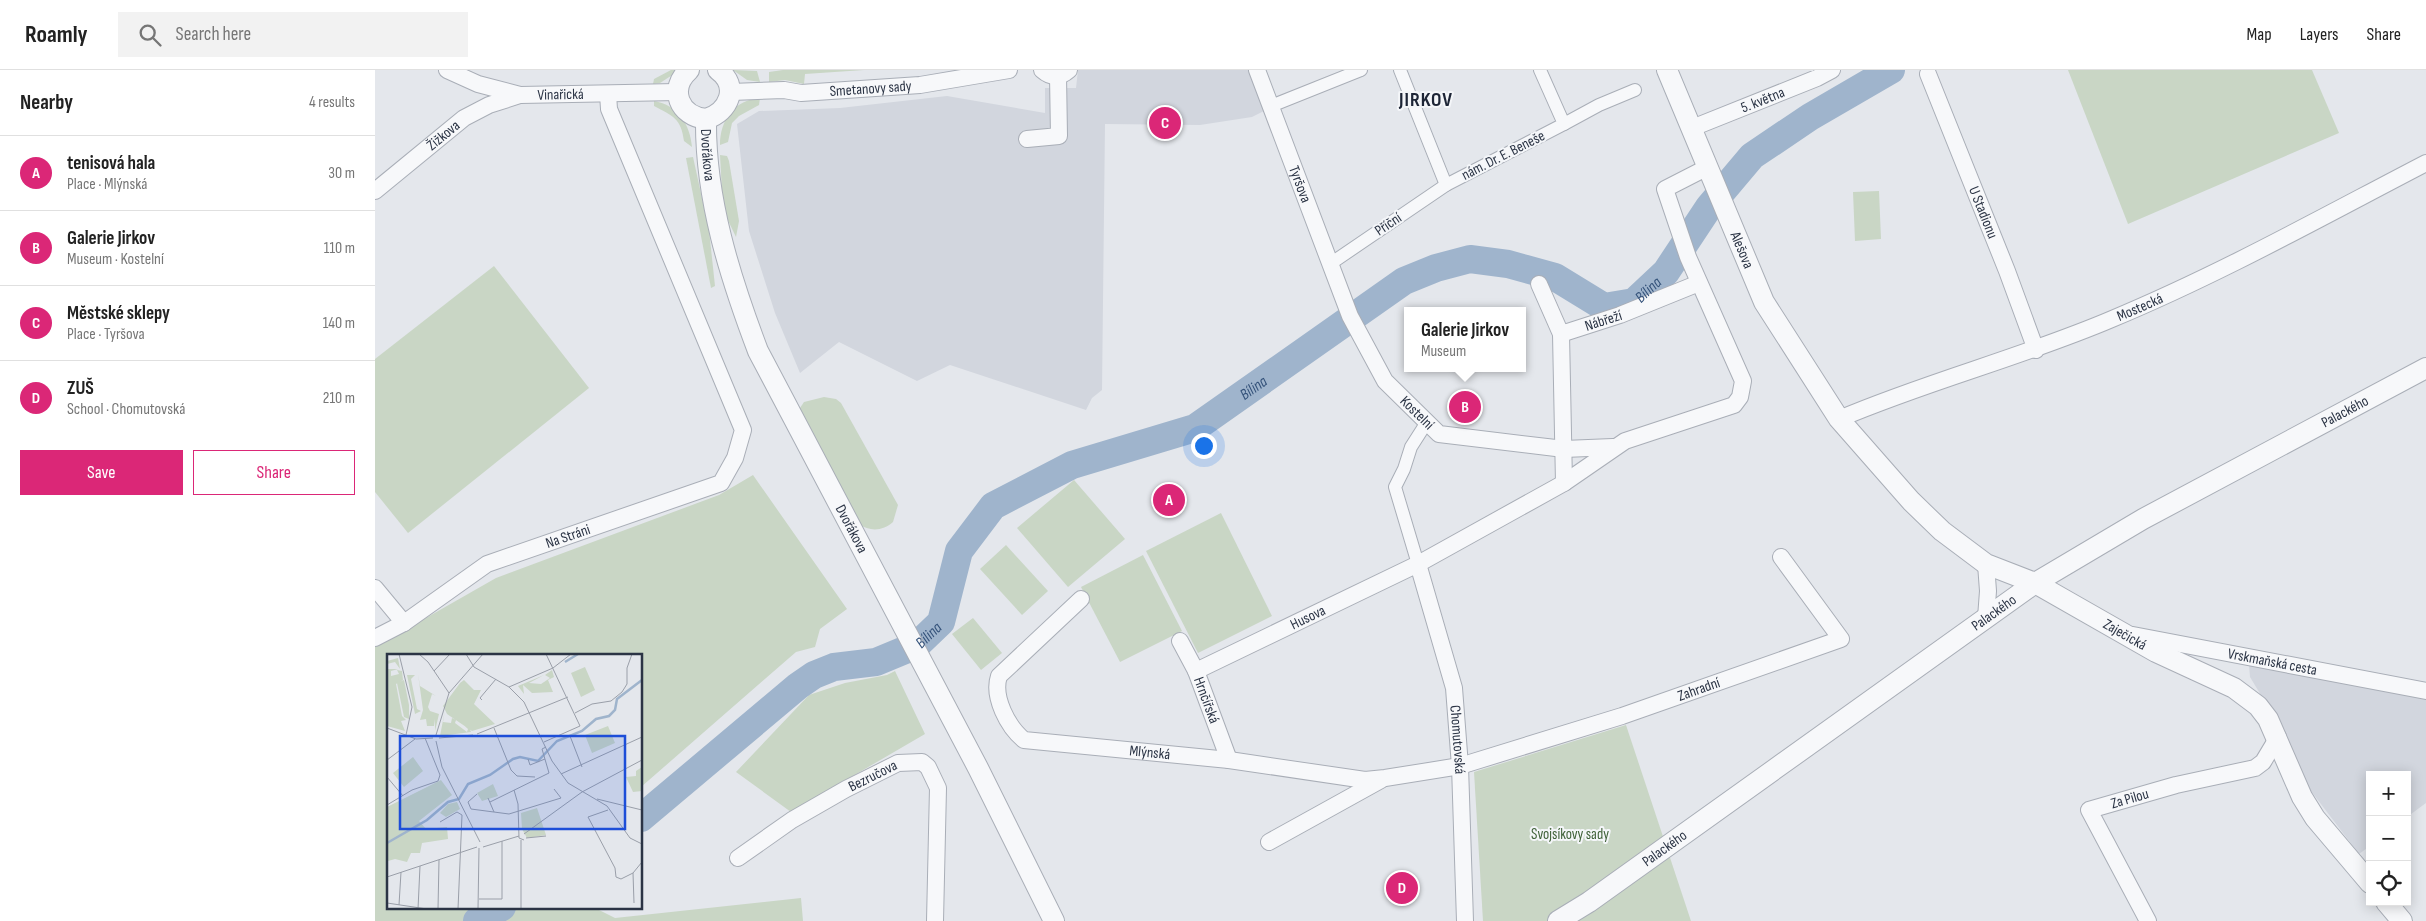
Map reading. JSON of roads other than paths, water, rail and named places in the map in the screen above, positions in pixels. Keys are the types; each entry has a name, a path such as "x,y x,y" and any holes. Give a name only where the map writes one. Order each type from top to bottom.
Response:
{"street":[{"name":"Vinařická","path":"447,70 478,84 520,95 677,92"},
{"path":"689,70 679,83 677,92 683,108 697,118 707,119 724,110 731,92 729,82 718,70"},
{"name":"Smetanovy sady","path":"731,92 784,90 801,93 920,85 1009,70"},
{"path":"1027,139 1059,136 1063,73 1047,75 1042,70"},
{"path":"1271,106 1361,70"},
{"name":"nám. Dr. E. Beneše","path":"1400,70 1446,185 1599,105 1635,90"},
{"path":"1540,70 1564,124"},
{"name":"Alešova","path":"1667,70 1764,302 1839,419"},
{"name":"5. května","path":"1692,128 1817,78 1832,70"},
{"name":"U Stadionu","path":"1928,74 2007,271 2036,350"},
{"name":"Tyršova","path":"1259,75 1329,264"},
{"name":"Na Stráni","path":"375,638 403,623 487,564 721,483 735,458 743,430 609,109 607,94"},
{"name":"Žižkova","path":"375,191 464,118 489,104 520,95"},
{"name":"Dvořákova","path":"707,119 706,150 722,242 737,295 755,343 795,426 863,548 978,768 1054,921"},
{"name":"Mostecká","path":"1839,419 1919,389 2036,350 2113,319 2233,263 2426,163"},
{"path":"1699,283 1679,234 1665,188 1708,167"},
{"name":"Příční","path":"1329,264 1446,185"},
{"name":"Kostelní","path":"1329,264 1352,320 1385,382 1439,434 1564,449 1613,447"},
{"name":"Kostelní","path":"1418,564 1589,467 1613,447 1625,441 1734,405 1740,397 1743,382 1699,283"},
{"name":"Nábřeží","path":"1561,334 1620,315 1699,283"},
{"path":"1539,284 1561,334 1564,482"},
{"name":"Palackého","path":"1558,921 1589,902 2035,583 2143,519 2426,368"},
{"name":"Zaječická","path":"1839,419 1911,501 1942,531 1986,564 2035,583 2156,652 2234,688 2258,706 2269,719 2302,797 2315,818 2366,878"},
{"path":"1418,564 1395,487 1411,447 1427,422"},
{"name":"Zahradní","path":"1460,766 1623,716 1841,639 1781,557"},
{"name":"Husova","path":"1196,671 1418,564"},
{"name":"Chomutovská","path":"1418,564 1454,688 1460,766 1465,921"},
{"path":"1986,564 1988,591 1986,618"},
{"path":"375,588 403,623"},
{"name":"Mlýnská","path":"1081,599 999,676 995,687 1008,722 1016,733 1025,740 1229,760 1365,780 1460,766"},
{"name":"Vrskmaňská cesta","path":"2121,632 2426,691"},
{"name":"Hrnčířská","path":"1181,641 1196,671 1229,760"},
{"name":"Za Pilou","path":"2148,921 2089,810 2176,785 2255,768 2263,762 2277,738"},
{"name":"Bezručova","path":"739,858 792,820 845,789 898,763 921,762 928,767 938,788 935,921"},
{"path":"1269,842 1385,778"},
{"name":"Palackého","path":"1569,921 1589,902"},
{"path":"2389,906 2402,921"}],"waterway":[{"name":"Bílina","path":"643,816 798,686 814,675 834,667 876,662 917,645 941,622 959,551 993,506 1072,465 1195,428 1404,281 1436,268 1470,259 1508,264 1555,277 1604,307 1634,302 1666,272 1709,207 1752,156 1810,117 1891,70"},
{"name":"Bílina","path":"477,921 500,908"}],"place":[{"name":"Městské sklepy","path":"1165,123"},
{"name":"Galerie Jirkov","path":"1465,407"},
{"name":"tenisová hala","path":"1169,500"},
{"name":"ZUŠ","path":"1402,888"}],"district":[{"name":"JIRKOV","path":"1426,99"}],"park label":[{"name":"Svojsíkovy sady","path":"1570,834"}]}
